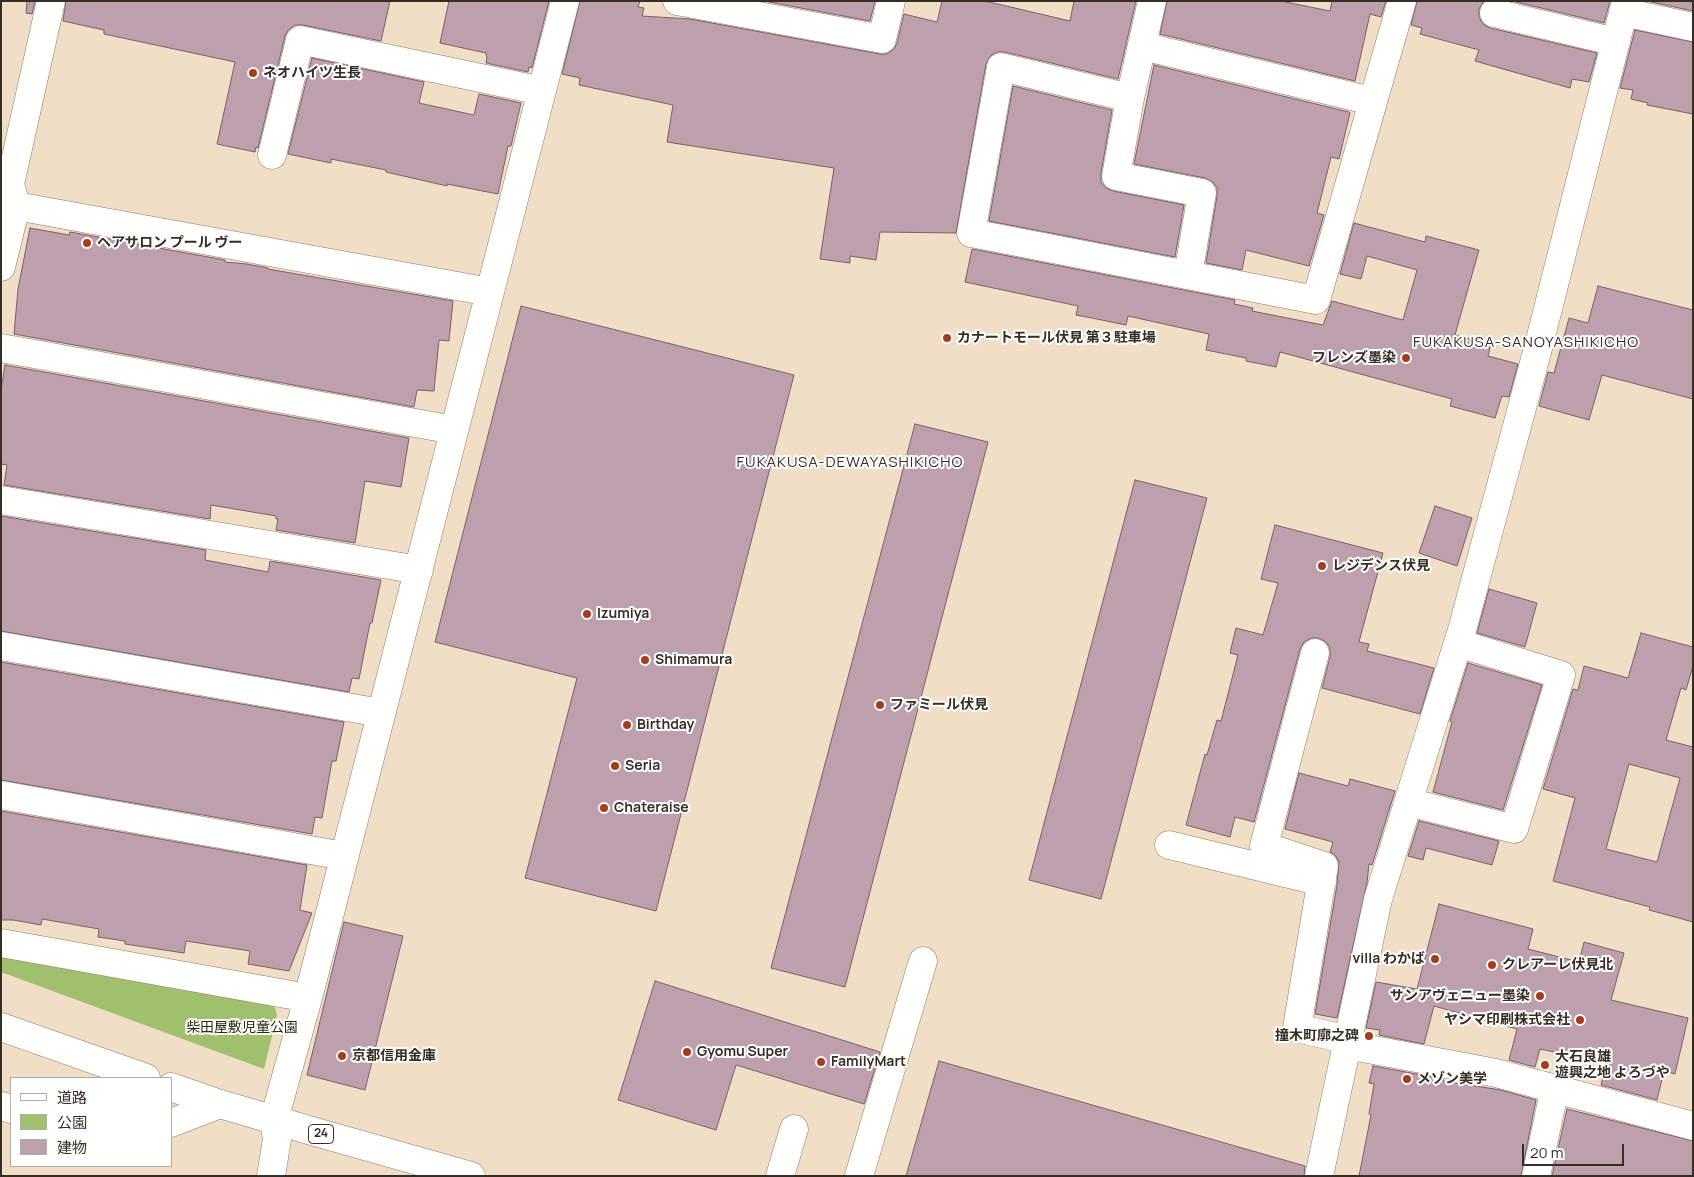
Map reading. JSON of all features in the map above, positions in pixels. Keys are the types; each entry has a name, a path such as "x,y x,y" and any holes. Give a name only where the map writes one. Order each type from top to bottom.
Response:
{"main road":[{"path":"1,267 16,206 10,184 51,1"},
{"path":"271,1176 277,1139 274,1120 308,998 565,1"},
{"path":"677,1 882,39 891,1"},
{"path":"1152,1 1130,98 1116,176 1202,193 1188,275"},
{"path":"1130,98 1001,67 971,233 1316,300 1402,1"},
{"path":"1318,1176 1378,900 1458,643 1537,352 1625,7 1693,27"},
{"path":"1494,13 1616,42"},
{"path":"272,155 300,40 542,91"},
{"path":"1142,46 1372,101"},
{"path":"16,206 490,292"},
{"path":"1,348 454,430"},
{"path":"1,500 419,570"},
{"path":"1408,802 1514,829 1561,675 1458,643"},
{"path":"1,646 381,713"},
{"path":"1316,653 1264,846 1324,866 1297,1028 1347,1042 1496,1073 1693,1126"},
{"path":"1,795 344,856"},
{"path":"1169,845 1322,882"},
{"path":"1,943 308,998"},
{"path":"859,1176 923,961"},
{"path":"1,1027 143,1077"},
{"name":"24","path":"172,1087 220,1104 471,1176"},
{"path":"1536,1176 1554,1088"},
{"path":"172,1123 220,1104"},
{"path":"780,1176 794,1129"}],"green space":[{"name":"柴田屋敷児童公園","path":"1,950 270,1002 275,1008 277,1015 264,1069 1,972"}],"building":[{"path":"27,1 35,1 32,14 26,13"},
{"path":"66,1 390,1 381,41 303,25 295,25 288,30 258,148 256,147 255,152 217,144 235,62 104,34 104,30 63,21"},
{"path":"449,1 549,1 532,68 529,67 528,72 486,63 486,53 440,43"},
{"path":"580,1 640,1 638,7 644,8 642,16 690,19 887,54 894,49 897,43 904,14 937,22 942,1 985,1 1070,21 1074,1 1136,1 1118,79 1005,52 997,52 990,56 986,64 956,233 880,232 876,260 850,256 850,263 820,259 834,168 667,142 673,105 579,85 580,78 562,74"},
{"path":"764,1 875,1 870,21"},
{"path":"1167,1 1281,1 1330,11 1332,1 1386,1 1381,17 1370,14 1355,81 1160,34"},
{"path":"1417,1 1484,1 1479,9 1479,17 1483,24 1490,28 1597,53 1589,82 1572,79 1570,88 1475,61 1479,50 1420,34 1422,28 1411,25"},
{"path":"1512,1 1610,1 1604,23"},
{"path":"1647,1 1693,1 1693,11"},
{"path":"1635,30 1693,42 1693,114 1647,105 1648,103 1631,99 1633,90 1620,88"},
{"path":"312,58 424,82 419,103 474,115 479,94 521,103 511,146 508,146 498,194 447,184 447,186 386,172 386,170 331,159 331,163 288,154"},
{"path":"1154,65 1350,113 1339,159 1331,157 1317,213 1324,215 1309,266 1246,250 1242,270 1206,263 1217,196 1217,188 1213,182 1205,178 1134,164"},
{"path":"1013,86 1112,110 1101,182 1106,188 1113,191 1184,205 1175,257 989,221"},
{"path":"1354,223 1425,242 1426,236 1479,250 1455,335 1491,344 1488,356 1518,364 1509,397 1502,396 1495,418 1450,406 1452,399 1280,352 1276,367 1246,361 1246,358 1206,350 1209,334 1128,316 1126,325 1076,315 1078,306 965,282 972,249 1235,300 1234,304 1253,308 1252,311 1323,325 1332,301 1403,320 1417,270 1367,256 1361,279 1340,274"},
{"path":"30,228 69,235 70,232 225,260 225,262 247,264 453,301 449,341 439,340 434,391 417,390 414,407 14,334 18,289"},
{"path":"1598,286 1693,310 1693,399 1602,375 1589,420 1539,406 1548,372 1554,373 1569,318 1588,323"},
{"name":"Izumiya","path":"521,306 794,375 656,911 525,878 577,678 435,642"},
{"path":"5,365 409,438 401,487 365,481 355,543 276,530 278,519 276,519 276,516 211,505 210,519 4,485 7,465 1,464 1,390"},
{"name":"ファミール伏見","path":"915,424 988,442 845,987 771,968"},
{"path":"1135,480 1207,498 1101,899 1029,880"},
{"path":"1435,506 1472,518 1457,566 1419,553"},
{"path":"1,516 206,550 205,560 268,572 270,561 381,580 359,679 352,678 349,692 1,631"},
{"path":"1275,525 1383,553 1359,642 1369,644 1367,651 1434,668 1420,714 1322,688 1330,657 1330,648 1326,642 1319,638 1311,638 1304,642 1300,649 1254,822 1235,817 1230,837 1186,825 1205,754 1207,755 1217,720 1221,721 1238,655 1230,653 1236,628 1263,635 1278,583 1261,579"},
{"path":"1489,589 1537,603 1525,647 1477,633"},
{"path":"1641,633 1693,647 1693,666 1686,690 1681,688 1666,740 1693,747 1693,922 1649,910 1650,907 1553,881 1575,798 1543,789 1573,689 1578,690 1584,666 1628,678","holes":["1629,764 1680,778 1657,862 1606,849"]},
{"path":"1,662 344,722 336,761 332,761 322,818 315,817 312,834 1,780"},
{"path":"1468,663 1542,685 1503,810 1433,792 1452,722 1450,721"},
{"path":"1299,773 1348,786 1350,779 1395,791 1372,865 1369,864 1367,883 1337,1018 1315,1014 1337,885 1339,862 1335,855 1330,852 1333,842 1285,829"},
{"path":"1,811 307,865 300,910 312,913 289,971 248,964 250,951 186,941 184,953 125,944 125,941 98,937 99,929 42,919 41,925 1,920"},
{"path":"1419,821 1499,841 1492,865 1426,848 1423,860 1408,856"},
{"path":"1439,904 1533,929 1528,949 1579,962 1584,942 1624,953 1611,1000 1688,1018 1675,1074 1664,1071 1657,1100 1601,1085 1606,1063 1540,1049 1535,1067 1509,1060 1517,1029 1434,1006 1424,1044 1379,1035 1380,1030 1366,1028 1376,982 1417,989"},
{"path":"344,922 403,936 365,1090 307,1075"},
{"name":"Gyomu Super","path":"655,981 880,1052 864,1104 736,1065 716,1130 618,1100"},
{"path":"939,1061 1305,1166 1304,1176 906,1176"},
{"path":"1373,1066 1444,1079 1443,1081 1501,1090 1536,1100 1521,1176 1359,1176 1371,1115 1369,1114 1374,1084 1369,1083"},
{"path":"1567,1109 1693,1141 1693,1176 1552,1176"}],"place":[{"name":"ネオハイツ生長","path":"253,73"},
{"name":"ヘアサロン プール ヴー","path":"87,243"},
{"name":"カナートモール伏見 第３駐車場","path":"947,338"},
{"name":"フレンズ墨染","path":"1406,358"},
{"name":"レジデンス伏見","path":"1322,566"},
{"name":"Izumiya","path":"587,614"},
{"name":"Shimamura","path":"645,660"},
{"name":"ファミール伏見","path":"880,705"},
{"name":"Birthday","path":"627,725"},
{"name":"Seria","path":"615,766"},
{"name":"Chateraise","path":"604,808"},
{"name":"villa わかば","path":"1435,959"},
{"name":"クレアーレ伏見北","path":"1492,965"},
{"name":"サンアヴェニュー墨染","path":"1540,996"},
{"name":"ヤシマ印刷株式会社","path":"1580,1020"},
{"name":"撞木町廓之碑","path":"1369,1036"},
{"name":"Gyomu Super","path":"687,1052"},
{"name":"京都信用金庫","path":"342,1056"},
{"name":"FamilyMart","path":"821,1062"},
{"name":"大石良雄 遊興之地 よろづや","path":"1545,1065"},
{"name":"メゾン美学","path":"1407,1079"}],"district":[{"name":"FUKAKUSA-SANOYASHIKICHO","path":"1526,343"},
{"name":"FUKAKUSA-DEWAYASHIKICHO","path":"850,463"}]}
